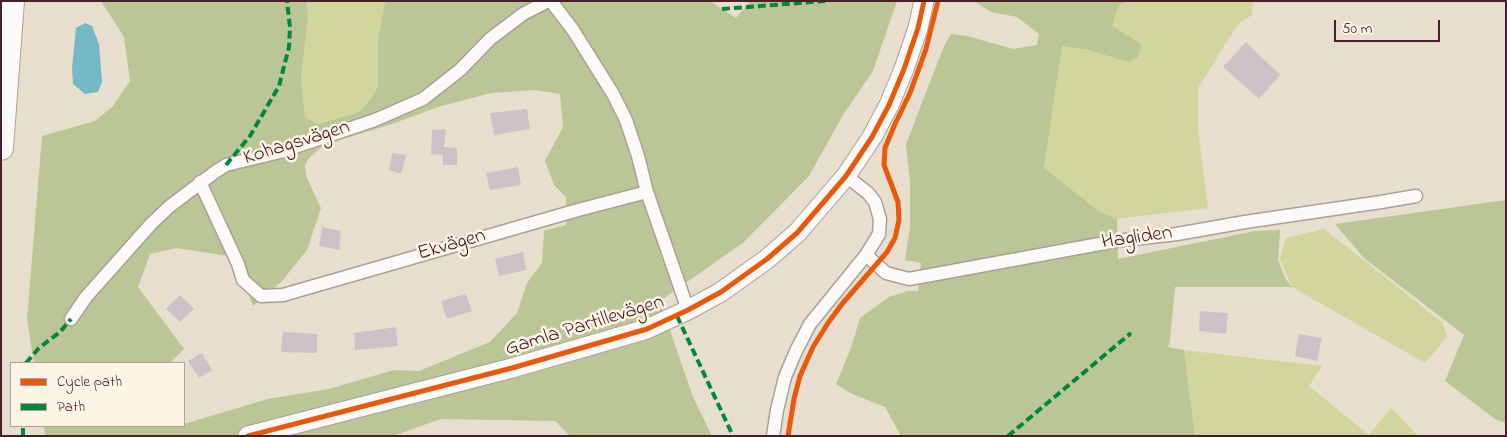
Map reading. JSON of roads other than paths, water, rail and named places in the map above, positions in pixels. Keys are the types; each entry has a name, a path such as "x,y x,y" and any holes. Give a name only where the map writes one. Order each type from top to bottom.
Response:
{"highway":[{"path":"1,148 12,1"}],"street":[{"name":"Kohagsvägen","path":"71,319 86,298 151,224 200,182 226,165 280,152 375,120 423,99 460,70 490,39 523,14 549,1"},
{"path":"549,1 574,30 613,94 626,120 647,192 688,310"},
{"name":"Gamla Partillevägen","path":"248,436 560,355 647,329 721,292 767,259 797,233 846,176 872,137 889,105 918,28 924,1"},
{"path":"773,436 785,377 810,324 866,256 879,234 879,212 875,202 868,193 846,176"},
{"name":"Ekvägen","path":"200,182 244,280 261,296 283,295 647,192"},
{"name":"Hagliden","path":"866,256 886,272 909,279 1116,241 1177,234 1416,196"}],"water":[{"path":"85,23 92,26 99,44 102,82 98,92 85,94 73,84 72,68 76,28"}]}
